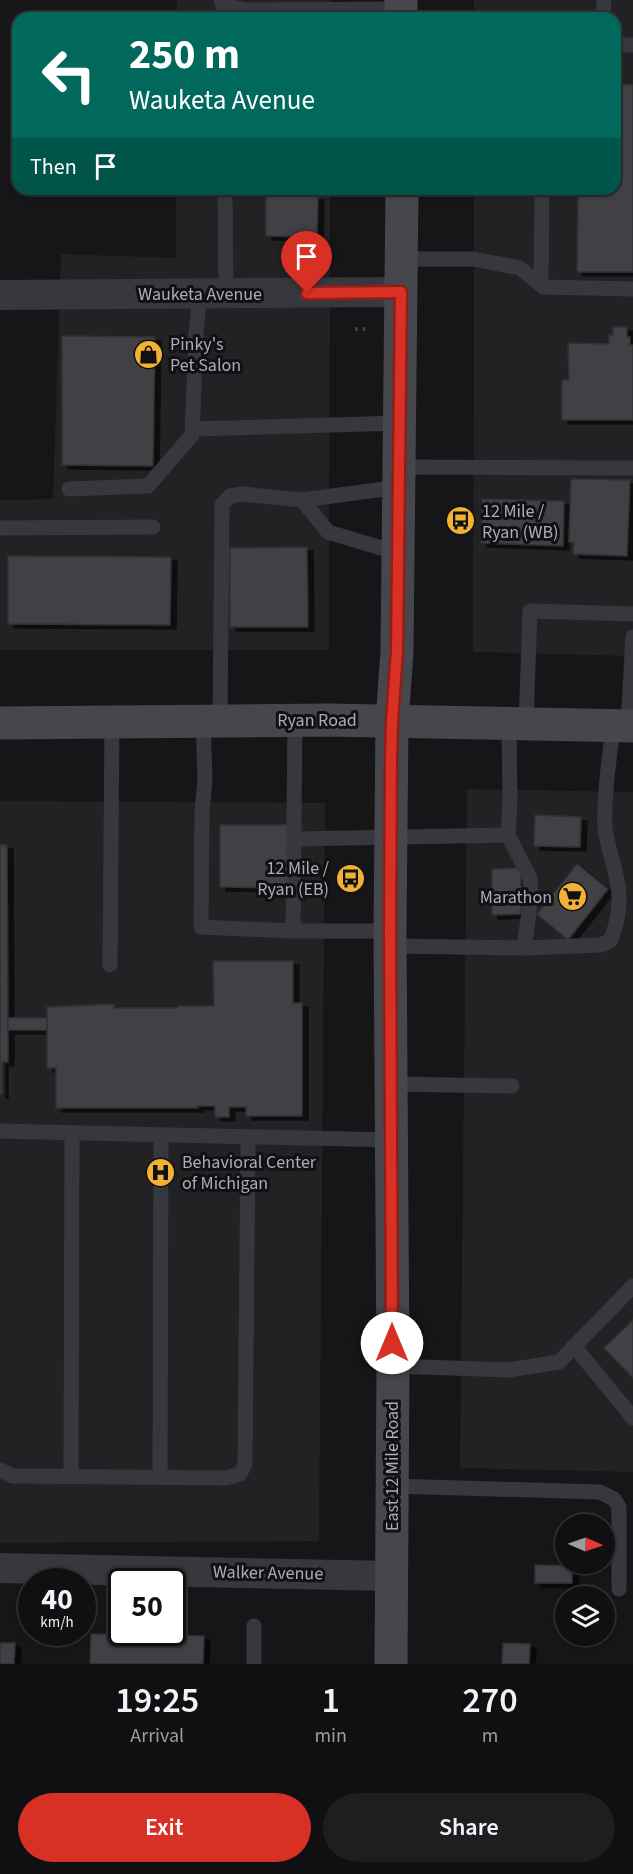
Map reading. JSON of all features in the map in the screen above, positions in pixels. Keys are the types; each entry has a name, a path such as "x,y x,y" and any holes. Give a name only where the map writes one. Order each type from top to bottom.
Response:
{"main road":[{"name":"East 12 Mile Road","path":"391,1664 393,1366 391,837 392,721 397,651 400,477 402,195"},
{"name":"Ryan Road","path":"0,723 295,720 625,725"}],"street":[{"name":"Wauketa Avenue","path":"0,295 401,292"},
{"name":"Walker Avenue","path":"0,1568 391,1575"}],"lane":[{"path":"221,0 223,5 245,10 401,9"},
{"path":"69,489 148,486 192,435 196,334 213,294 224,195"},
{"path":"541,285 542,195"},
{"path":"402,259 473,259 520,268 543,287 633,289"},
{"path":"193,429 400,423"},
{"path":"633,468 400,477 302,500 242,494 230,496 222,505 212,721 202,811 201,927 293,930 524,948 601,945 611,940 616,927 619,895 616,874 607,844 605,824 625,725 633,637"},
{"path":"302,500 328,532 398,553"},
{"path":"0,528 153,527"},
{"path":"524,948 531,897 530,878 508,835 530,610 633,614"},
{"path":"293,930 295,720"},
{"path":"110,965 112,722"},
{"path":"295,839 508,835"},
{"path":"391,1084 512,1086"},
{"path":"0,1131 392,1140"},
{"path":"71,1477 72,1133"},
{"path":"160,1478 161,1136"},
{"path":"0,1470 13,1476 71,1477 226,1478 240,1474 245,1464 248,1138"},
{"path":"393,1366 509,1370 559,1362 633,1286"},
{"path":"574,1346 633,1418"},
{"path":"392,1486 600,1492 614,1499 619,1507 619,1589"},
{"path":"254,1626 254,1664"}],"shaded area":[{"path":"177,0 330,0 330,12 177,12"},
{"path":"474,0 633,0 633,656 473,652 474,195 621,195 621,12 474,12"},
{"path":"176,195 330,195 329,650 0,650 0,500 53,499 61,254 176,258"},
{"path":"467,789 633,792 633,1472 460,1468"},
{"name":"Behavioral Center of Michigan","path":"0,801 325,803 319,1541 0,1543"}],"building":[{"path":"621,84 633,85 633,272 577,272 578,195 621,195"},
{"path":"266,196 318,196 317,237 266,236"},
{"path":"613,327 627,327 627,337 630,337 630,345 633,345 633,420 562,420 562,380 569,380 568,343 609,344 609,335 613,336"},
{"path":"62,336 155,337 153,466 62,465"},
{"path":"571,479 630,480 627,556 573,554 574,542 569,542"},
{"path":"482,499 564,501 563,546 481,543"},
{"path":"307,547 308,627 230,627 230,548"},
{"path":"8,556 171,557 170,625 8,624"},
{"path":"535,815 581,817 580,847 534,846"},
{"path":"220,825 290,825 290,888 220,887"},
{"path":"0,845 7,845 8,1062 2,1062 2,1094 0,1094"},
{"path":"577,864 608,889 568,940 537,914"},
{"path":"521,868 521,914 492,915 492,869"},
{"path":"213,961 293,961 293,1003 302,1003 302,1116 246,1116 246,1107 229,1107 229,1117 215,1117 215,1106 56,1108 56,1068 47,1068 47,1007 114,1004 114,1008 214,1006"},
{"path":"8,1018 47,1018 47,1030 8,1030"},
{"path":"633,1320 633,1378 604,1348"},
{"path":"535,1565 555,1566 555,1574 572,1574 572,1583 535,1583"},
{"path":"96,1634 108,1634 108,1646 186,1646 186,1636 204,1636 203,1664 90,1664 91,1646 96,1646"},
{"path":"0,1643 15,1643 14,1664 0,1664"},
{"path":"503,1643 530,1644 529,1664 502,1664"}],"place":[{"name":"Pinky's Pet Salon","path":"149,354"},
{"name":"12 Mile / Ryan (WB)","path":"461,521"},
{"name":"12 Mile / Ryan (EB)","path":"350,878"},
{"name":"Marathon","path":"573,897"},
{"name":"Behavioral Center of Michigan","path":"161,1172"}],"route":[{"path":"307,293 401,292 397,651 391,758 392,1343"}]}
